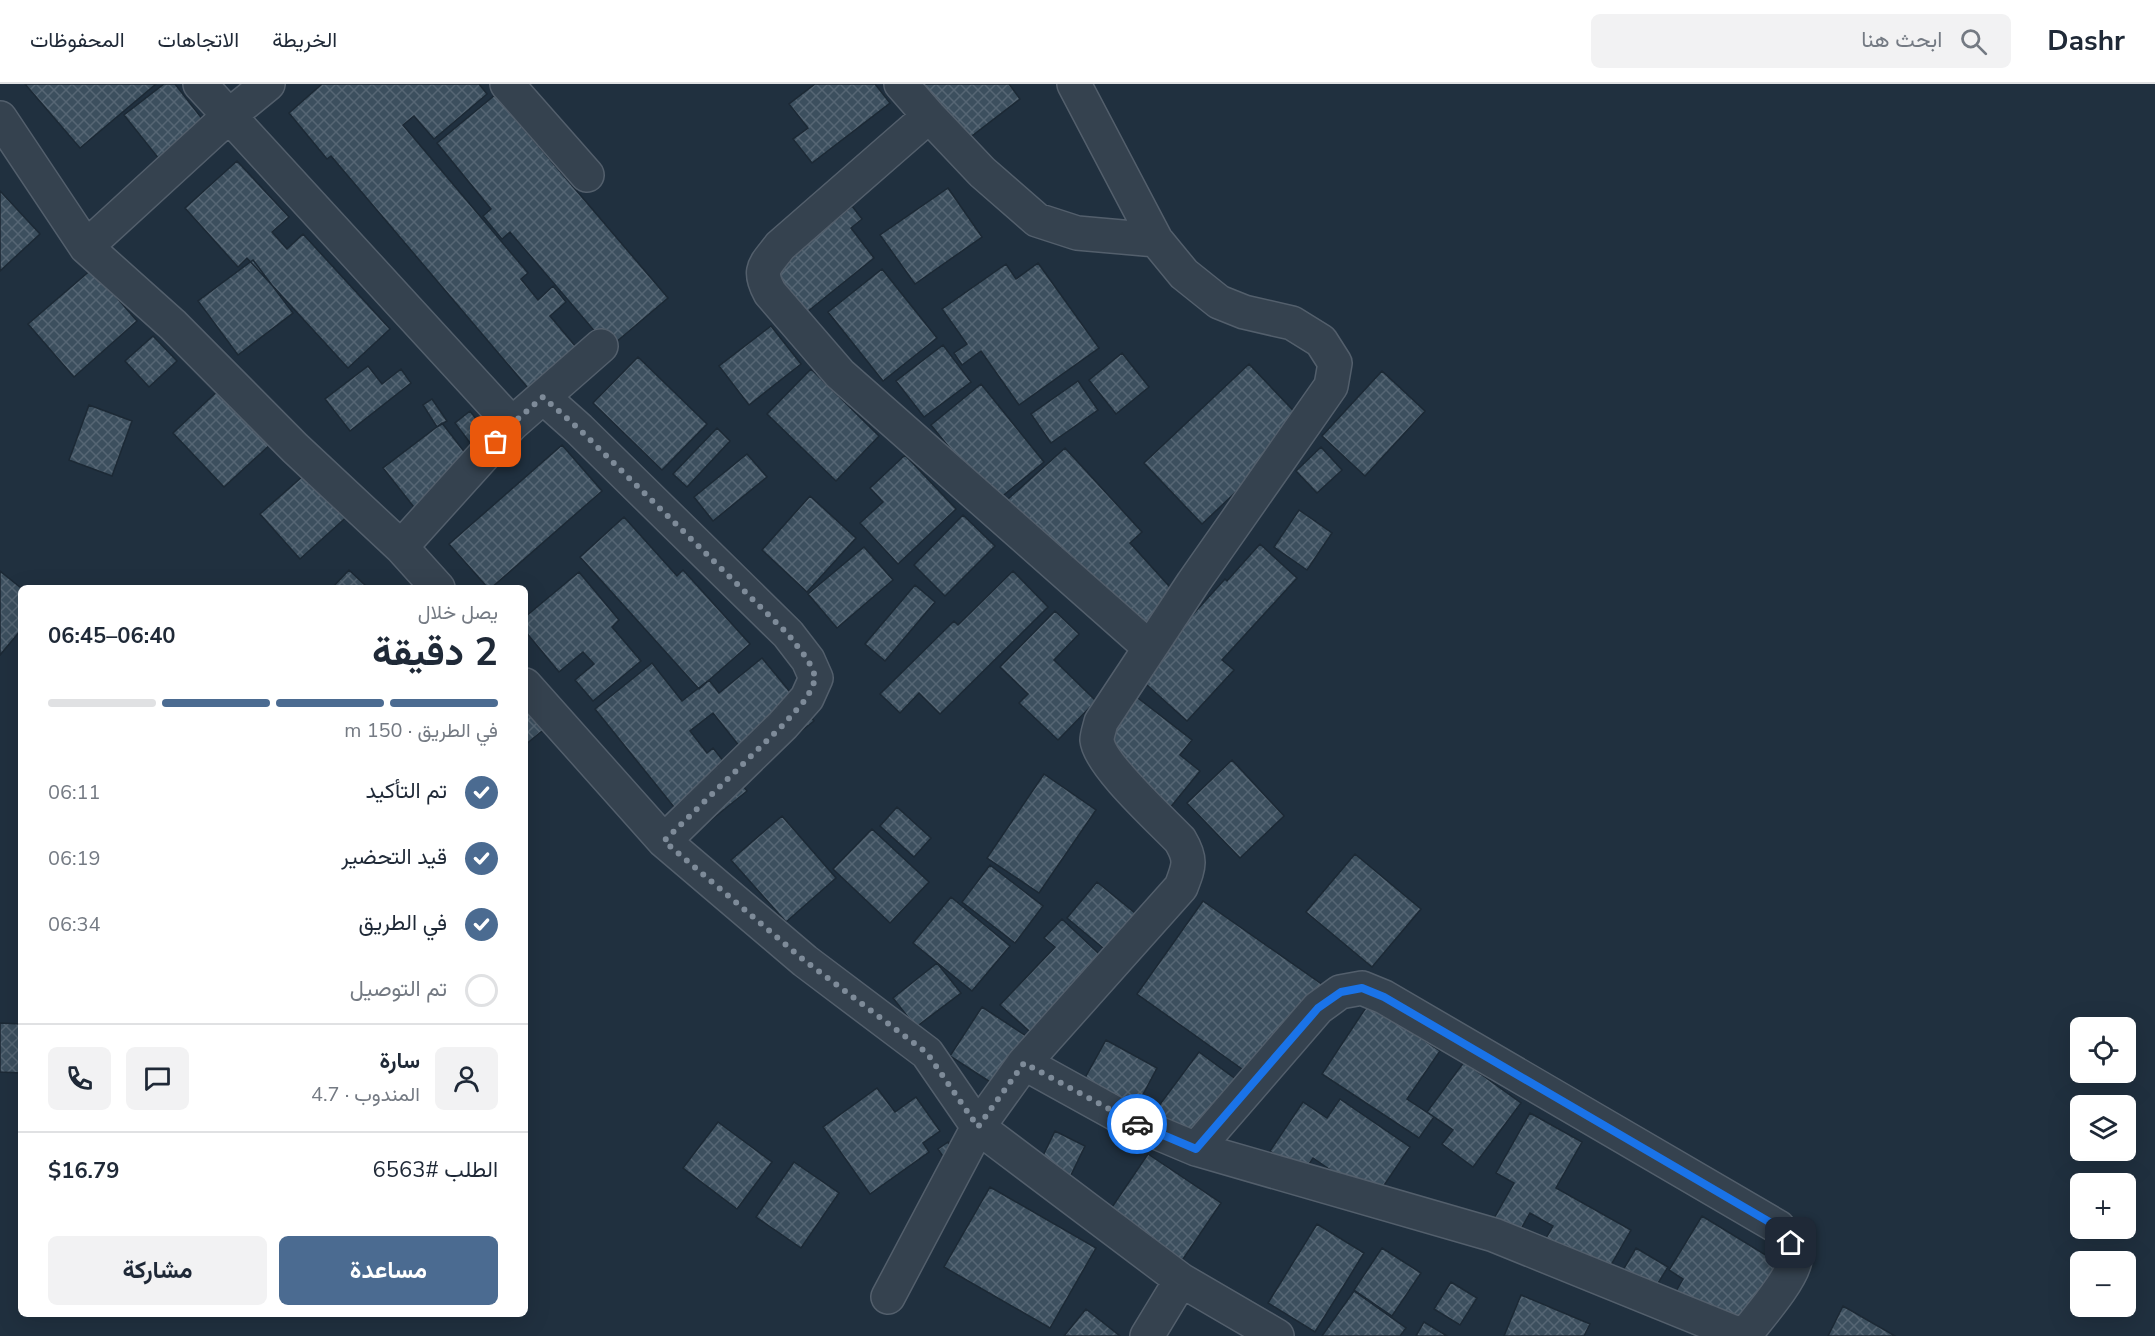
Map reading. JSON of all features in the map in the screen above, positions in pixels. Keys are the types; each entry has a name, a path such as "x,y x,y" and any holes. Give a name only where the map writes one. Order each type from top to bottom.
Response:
{"street":[{"path":"200,84 512,424"},
{"path":"86,247 230,115 268,84"},
{"path":"507,84 587,175"},
{"path":"901,84 928,116 982,172 1037,220 1077,233 1156,240"},
{"path":"888,1297 978,1127 1024,1063 1180,887 1187,871 1189,855 1180,840 1111,767 1097,740 1101,722 1193,584 1331,386 1335,363 1321,341 1292,323 1244,312 1219,302 1184,274 1156,240 1074,84"},
{"path":"928,116 780,246 764,268 763,280 770,293 840,374 1150,648"},
{"path":"0,118 86,247 173,325 295,448 401,547 435,585"},
{"path":"401,547 512,424 601,346"},
{"path":"543,397 579,429 788,634 808,660 816,678 807,698 783,725 664,841"},
{"path":"532,707 664,841 805,961 927,1053 978,1127 1181,1280 1277,1336"},
{"path":"1024,1063 1127,1120 1196,1149 1494,1235 1744,1336 1786,1280 1795,1260 1791,1243 1778,1227 1384,997 1362,988 1341,992 1318,1008 1196,1149"},
{"path":"1147,1336 1181,1280"}],"building":[{"path":"25,84 156,84 80,148"},
{"path":"164,84 175,84 221,143 175,179 124,115"},
{"path":"322,84 479,84 487,94 434,139 414,116 403,125 528,273 521,279 538,300 553,286 566,302 550,316 587,360 539,401 331,156 327,159 289,113"},
{"path":"815,84 875,84 890,103 812,163 793,139 808,128 789,104"},
{"path":"918,84 1009,84 1020,99 964,142"},
{"path":"495,95 668,298 609,348 510,232 502,239 483,216 491,209 437,143"},
{"path":"237,161 289,217 272,232 287,249 303,234 390,329 348,368 247,258 238,267 185,208"},
{"path":"948,188 982,237 915,284 880,235"},
{"path":"0,191 40,234 0,271"},
{"path":"852,206 862,219 851,228 874,258 807,312 764,260 830,207 838,218"},
{"path":"253,260 293,313 238,355 198,301"},
{"path":"1038,263 1099,348 1019,405 981,351 962,365 954,353 967,344 942,309 1006,264 1016,279"},
{"path":"92,269 137,321 74,377 28,324"},
{"path":"882,269 937,338 883,381 828,312"},
{"path":"771,326 801,364 749,405 719,366"},
{"path":"153,336 177,361 149,387 125,361"},
{"path":"943,345 971,382 924,417 896,381"},
{"path":"1122,353 1149,387 1116,414 1089,380"},
{"path":"638,357 707,424 662,470 593,403"},
{"path":"1249,364 1307,425 1202,524 1144,463"},
{"path":"368,366 382,384 401,369 411,383 350,431 325,399"},
{"path":"811,369 879,436 836,481 767,414"},
{"path":"1382,371 1425,411 1365,476 1322,436"},
{"path":"1078,381 1098,410 1051,443 1031,414"},
{"path":"981,384 1044,462 994,503 931,425"},
{"path":"223,386 274,441 224,487 173,433"},
{"path":"432,399 447,421 437,427 423,405"},
{"path":"89,405 132,421 112,476 69,460"},
{"path":"470,411 499,449 483,460 455,423"},
{"path":"442,423 483,476 425,521 383,468"},
{"path":"717,428 730,441 687,487 673,474"},
{"path":"562,445 602,491 494,585 485,585 449,544"},
{"path":"1321,447 1342,470 1317,493 1296,471"},
{"path":"1065,448 1142,532 1130,543 1178,596 1123,646 998,508"},
{"path":"747,454 767,477 713,521 694,497"},
{"path":"905,455 956,509 898,564 860,523 883,502 870,488"},
{"path":"312,468 352,512 300,559 260,514"},
{"path":"810,496 856,538 807,592 762,550"},
{"path":"1299,510 1332,533 1307,570 1274,547"},
{"path":"963,515 995,546 945,596 914,565"},
{"path":"624,517 677,576 683,570 750,644 699,689 580,557"},
{"path":"1260,544 1297,578 1222,660 1234,670 1187,721 1137,676"},
{"path":"864,547 893,580 837,628 808,594"},
{"path":"349,570 365,585 335,585"},
{"path":"0,571 18,586 18,634 0,655"},
{"path":"1013,571 1048,607 940,714 919,693 900,713 880,694 954,621 958,625"},
{"path":"579,572 619,620 612,627 641,661 593,701 575,680 594,664 583,652 559,672 528,635 528,614"},
{"path":"915,585 935,602 885,661 865,644"},
{"path":"1055,611 1079,634 1054,660 1096,701 1058,740 1019,703 1028,694 1000,667"},
{"path":"762,658 814,721 756,767 713,713 690,731 707,753 713,748 747,791 695,833 595,709 652,663 682,701 709,680 719,693"},
{"path":"528,693 553,722 528,743"},
{"path":"1134,695 1192,740 1180,755 1200,771 1169,809 1092,747"},
{"path":"1232,760 1284,816 1240,858 1187,803"},
{"path":"1044,774 1096,810 1039,893 987,858"},
{"path":"897,807 931,838 914,857 880,826"},
{"path":"782,816 836,878 786,922 731,860"},
{"path":"872,829 929,882 890,923 833,869"},
{"path":"1355,854 1421,909 1372,967 1306,912"},
{"path":"990,865 1043,906 1015,943 962,902"},
{"path":"1097,882 1146,922 1115,958 1067,918"},
{"path":"951,897 1010,946 972,991 913,943"},
{"path":"1203,901 1330,990 1263,1084 1137,994"},
{"path":"1062,919 1115,969 1038,1039 1000,1005 1055,947 1044,938"},
{"path":"937,963 961,993 916,1027 893,998"},
{"path":"1369,1003 1440,1051 1407,1099 1434,1117 1419,1138 1322,1074"},
{"path":"982,1007 1049,1051 1018,1100 950,1056"},
{"path":"0,1023 18,1024 18,1073 0,1072"},
{"path":"1106,1040 1157,1068 1132,1115 1080,1087"},
{"path":"1199,1052 1253,1092 1208,1151 1155,1111"},
{"path":"1464,1062 1521,1103 1473,1167 1442,1144 1453,1130 1427,1112"},
{"path":"877,1088 895,1112 916,1097 940,1131 923,1143 929,1152 870,1194 823,1127"},
{"path":"1340,1099 1410,1147 1374,1200 1313,1158 1303,1173 1270,1151 1303,1102 1327,1118"},
{"path":"1530,1113 1582,1142 1556,1188 1631,1230 1599,1286 1538,1252 1553,1226 1530,1213 1513,1243 1488,1229 1514,1183 1496,1173"},
{"path":"718,1122 772,1162 737,1209 683,1168"},
{"path":"1055,1131 1085,1146 1069,1179 1039,1164"},
{"path":"948,1142 960,1161 950,1167 938,1149"},
{"path":"1148,1154 1221,1203 1179,1265 1106,1216"},
{"path":"794,1162 839,1193 801,1248 756,1217"},
{"path":"990,1187 1096,1248 1050,1328 944,1267"},
{"path":"1702,1216 1800,1276 1751,1331 1671,1300 1683,1279 1669,1270"},
{"path":"1317,1224 1364,1253 1315,1332 1268,1303"},
{"path":"1382,1248 1421,1273 1392,1316 1354,1290"},
{"path":"1636,1248 1668,1267 1650,1296 1619,1277"},
{"path":"1451,1282 1477,1298 1460,1325 1434,1309"},
{"path":"1354,1291 1406,1328 1400,1336 1322,1336"},
{"path":"1521,1295 1590,1324 1584,1336 1504,1336"},
{"path":"1843,1306 1895,1336 1828,1336"},
{"path":"1086,1309 1120,1336 1064,1336"},
{"path":"1424,1322 1447,1336 1416,1336"}],"way so far":[{"path":"496,442 512,424 543,397 579,429 788,634 808,660 816,678 807,698 783,725 664,841 805,961 927,1053 978,1127 1024,1063 1137,1124"}],"route":[{"path":"1137,1124 1196,1149 1318,1008 1341,992 1362,988 1384,997 1778,1227 1791,1243"}]}
